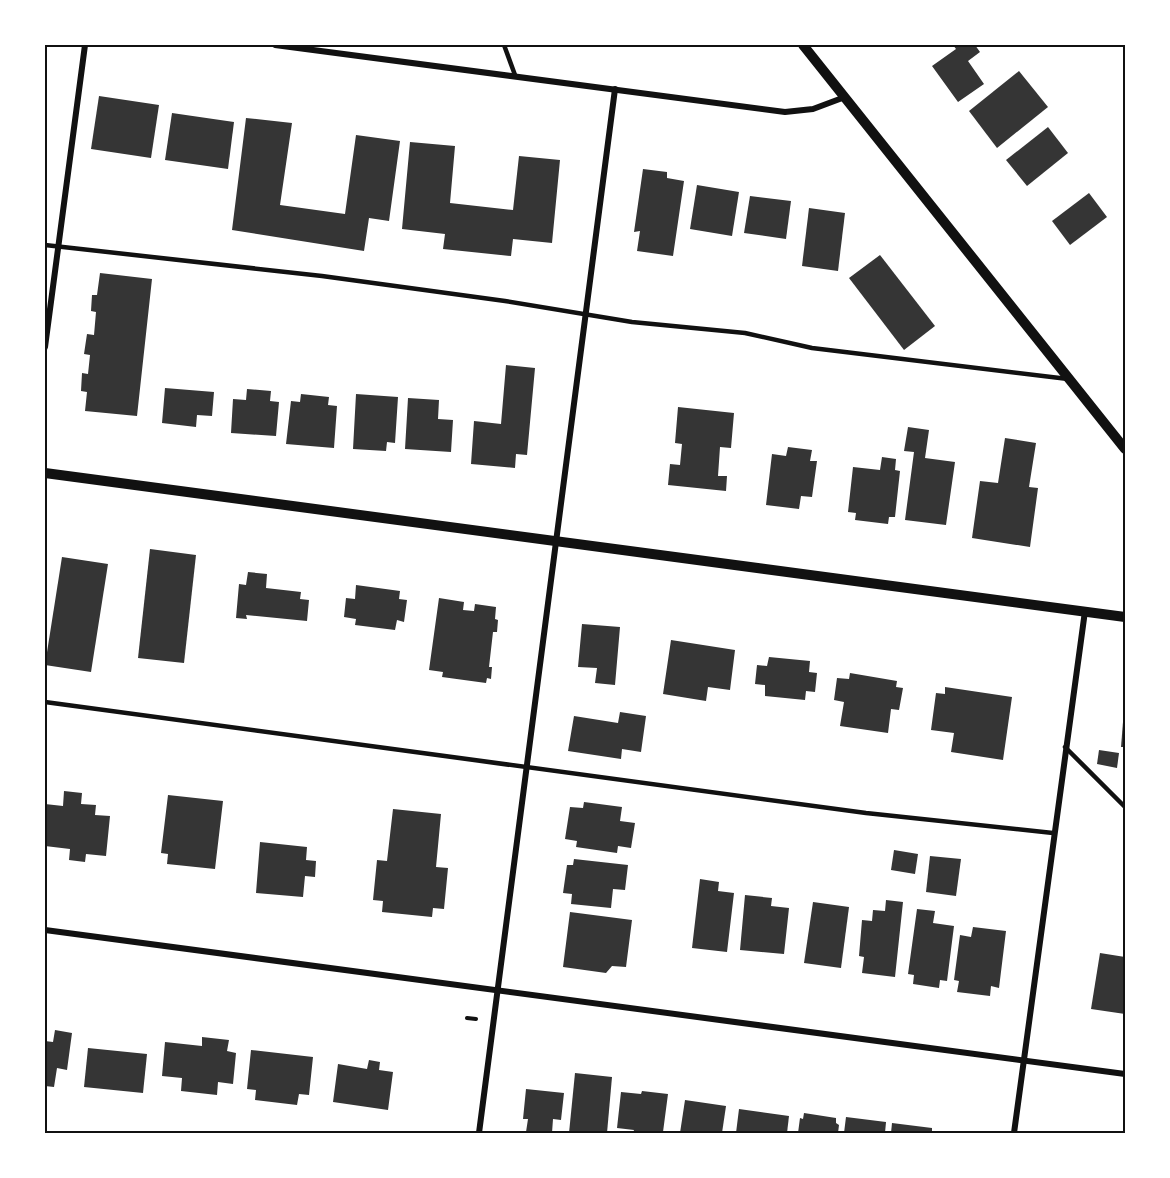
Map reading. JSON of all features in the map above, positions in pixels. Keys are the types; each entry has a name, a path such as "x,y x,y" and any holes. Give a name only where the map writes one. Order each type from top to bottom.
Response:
{"street":[{"path":"45,347 85,45"},
{"path":"275,45 785,112 813,109 845,97"},
{"path":"803,45 1125,449"},
{"path":"479,1133 615,89"},
{"path":"45,473 1125,616"},
{"path":"1014,1133 1085,611"},
{"path":"45,930 1125,1074"}],"lane":[{"path":"504,45 515,75"},
{"path":"45,245 322,276 632,322 745,333 812,348 1068,379"},
{"path":"45,702 526,765 866,813 1053,833"},
{"path":"1065,747 1125,807"}],"path":[{"path":"467,1018 476,1019"}],"building":[{"path":"953,45 975,45 980,52 968,61 984,84 958,102 932,66 956,49"},
{"path":"1019,71 1048,107 997,148 969,111"},
{"path":"99,96 159,105 151,158 91,149"},
{"path":"172,113 234,122 228,169 165,160"},
{"path":"246,118 292,123 280,205 345,214 356,135 400,141 389,221 369,218 364,251 232,230"},
{"path":"1048,127 1068,153 1027,186 1006,160"},
{"path":"410,142 455,146 450,203 513,210 519,156 560,160 552,243 513,239 511,256 443,249 445,234 402,229"},
{"path":"643,169 667,172 667,178 684,181 673,256 637,251 640,231 634,232"},
{"path":"697,185 739,192 732,236 690,229"},
{"path":"1089,193 1107,217 1070,245 1052,221"},
{"path":"750,196 791,201 786,239 744,233"},
{"path":"809,208 845,213 838,271 802,266"},
{"path":"880,255 935,326 904,350 849,278"},
{"path":"100,273 152,279 137,416 85,411 87,392 81,391 82,373 88,374 90,355 84,354 87,334 94,335 96,312 91,311 92,295 97,295"},
{"path":"506,365 535,368 527,455 516,454 515,468 471,464 474,421 501,424"},
{"path":"165,388 214,392 212,416 197,415 196,427 162,423"},
{"path":"247,389 271,391 270,401 279,402 276,436 231,433 233,399 246,400"},
{"path":"301,394 329,397 328,405 337,406 334,448 286,444 291,401 300,402"},
{"path":"356,394 398,397 395,443 387,442 386,451 353,449"},
{"path":"408,398 439,400 438,419 453,420 451,452 405,449"},
{"path":"678,407 734,413 731,448 720,447 718,476 727,476 726,491 668,485 670,464 680,465 682,444 675,443"},
{"path":"908,427 929,430 925,458 955,462 946,525 905,520 914,452 904,451"},
{"path":"1005,438 1036,443 1029,487 1038,488 1030,547 972,538 980,481 998,483"},
{"path":"788,447 812,450 810,461 817,461 812,497 801,496 799,509 766,505 772,454 786,456"},
{"path":"882,457 896,459 895,470 900,471 895,517 889,517 888,524 855,520 856,513 848,512 853,467 880,470"},
{"path":"150,549 196,555 184,663 138,658"},
{"path":"62,557 108,564 91,672 45,665"},
{"path":"248,572 267,574 266,588 301,592 300,599 309,600 307,621 246,615 247,619 236,618 239,584 246,585"},
{"path":"356,585 400,591 399,599 407,600 404,622 397,620 395,630 355,625 356,619 344,617 346,598 355,599"},
{"path":"439,598 464,602 463,610 474,611 475,604 496,607 495,619 498,620 497,632 493,632 489,667 492,667 491,679 487,678 486,683 442,677 443,672 429,670"},
{"path":"582,624 620,627 615,685 595,683 597,668 578,667"},
{"path":"671,640 735,650 730,690 708,687 706,701 663,694"},
{"path":"769,657 810,661 809,672 817,673 815,692 806,691 805,700 765,696 765,685 755,684 757,665 767,666"},
{"path":"850,673 897,681 896,687 903,688 899,710 891,709 888,733 840,726 844,702 834,700 837,678 849,679"},
{"path":"945,687 1012,697 1003,760 951,752 954,733 931,730 936,693 945,694"},
{"path":"620,712 646,716 641,752 622,749 621,759 568,751 574,716 618,723"},
{"path":"1123,722 1125,722 1125,747 1121,747"},
{"path":"1099,750 1119,753 1117,768 1097,764"},
{"path":"64,791 82,793 81,804 96,805 95,815 110,816 106,856 86,854 85,862 69,860 70,849 45,846 45,804 63,806"},
{"path":"168,795 223,801 215,869 167,864 168,854 161,853"},
{"path":"584,802 622,807 620,821 635,823 631,848 618,846 617,853 576,847 577,841 565,839 570,807 583,808"},
{"path":"393,809 441,814 436,867 448,868 444,909 433,908 432,917 382,912 383,901 373,900 377,860 387,861"},
{"path":"260,842 307,847 306,860 316,861 315,877 305,876 303,897 256,893"},
{"path":"894,850 918,854 915,874 891,870"},
{"path":"930,856 961,859 956,896 926,892"},
{"path":"574,859 628,865 625,890 613,889 611,908 571,904 572,894 563,893 567,865 573,865"},
{"path":"700,879 719,882 718,891 734,893 727,952 692,948"},
{"path":"745,895 772,898 771,906 789,908 784,954 740,950"},
{"path":"886,900 903,902 895,977 862,973 864,957 859,956 862,920 872,921 873,910 885,911"},
{"path":"813,902 849,907 841,968 804,963"},
{"path":"917,909 935,911 933,923 954,926 947,981 940,980 939,988 913,984 914,975 908,974"},
{"path":"570,912 632,920 626,967 612,966 606,973 563,967"},
{"path":"973,927 1006,931 999,988 991,986 990,996 957,992 959,981 954,980 960,935 971,937"},
{"path":"1100,953 1125,957 1125,1014 1091,1009"},
{"path":"55,1030 72,1033 67,1070 57,1068 54,1087 45,1086 45,1041 53,1042"},
{"path":"202,1037 229,1040 227,1051 236,1053 233,1084 218,1082 217,1095 181,1091 182,1078 162,1076 165,1042 202,1046"},
{"path":"88,1048 147,1054 143,1093 84,1087"},
{"path":"251,1050 313,1057 309,1095 299,1094 297,1105 255,1100 256,1090 247,1089"},
{"path":"369,1060 380,1062 379,1070 393,1072 388,1110 333,1102 338,1064 367,1069"},
{"path":"575,1073 612,1077 607,1133 569,1133"},
{"path":"526,1089 564,1093 561,1120 553,1119 552,1133 526,1132 528,1119 523,1119"},
{"path":"642,1091 668,1094 663,1132 633,1133 634,1130 617,1128 621,1092 641,1094"},
{"path":"685,1100 726,1106 722,1133 680,1133"},
{"path":"739,1109 789,1116 787,1133 736,1133"},
{"path":"804,1113 836,1118 836,1123 839,1125 838,1133 798,1133 800,1118 803,1119"},
{"path":"846,1117 886,1122 885,1133 844,1133"},
{"path":"892,1123 932,1128 932,1133 891,1133"}]}
